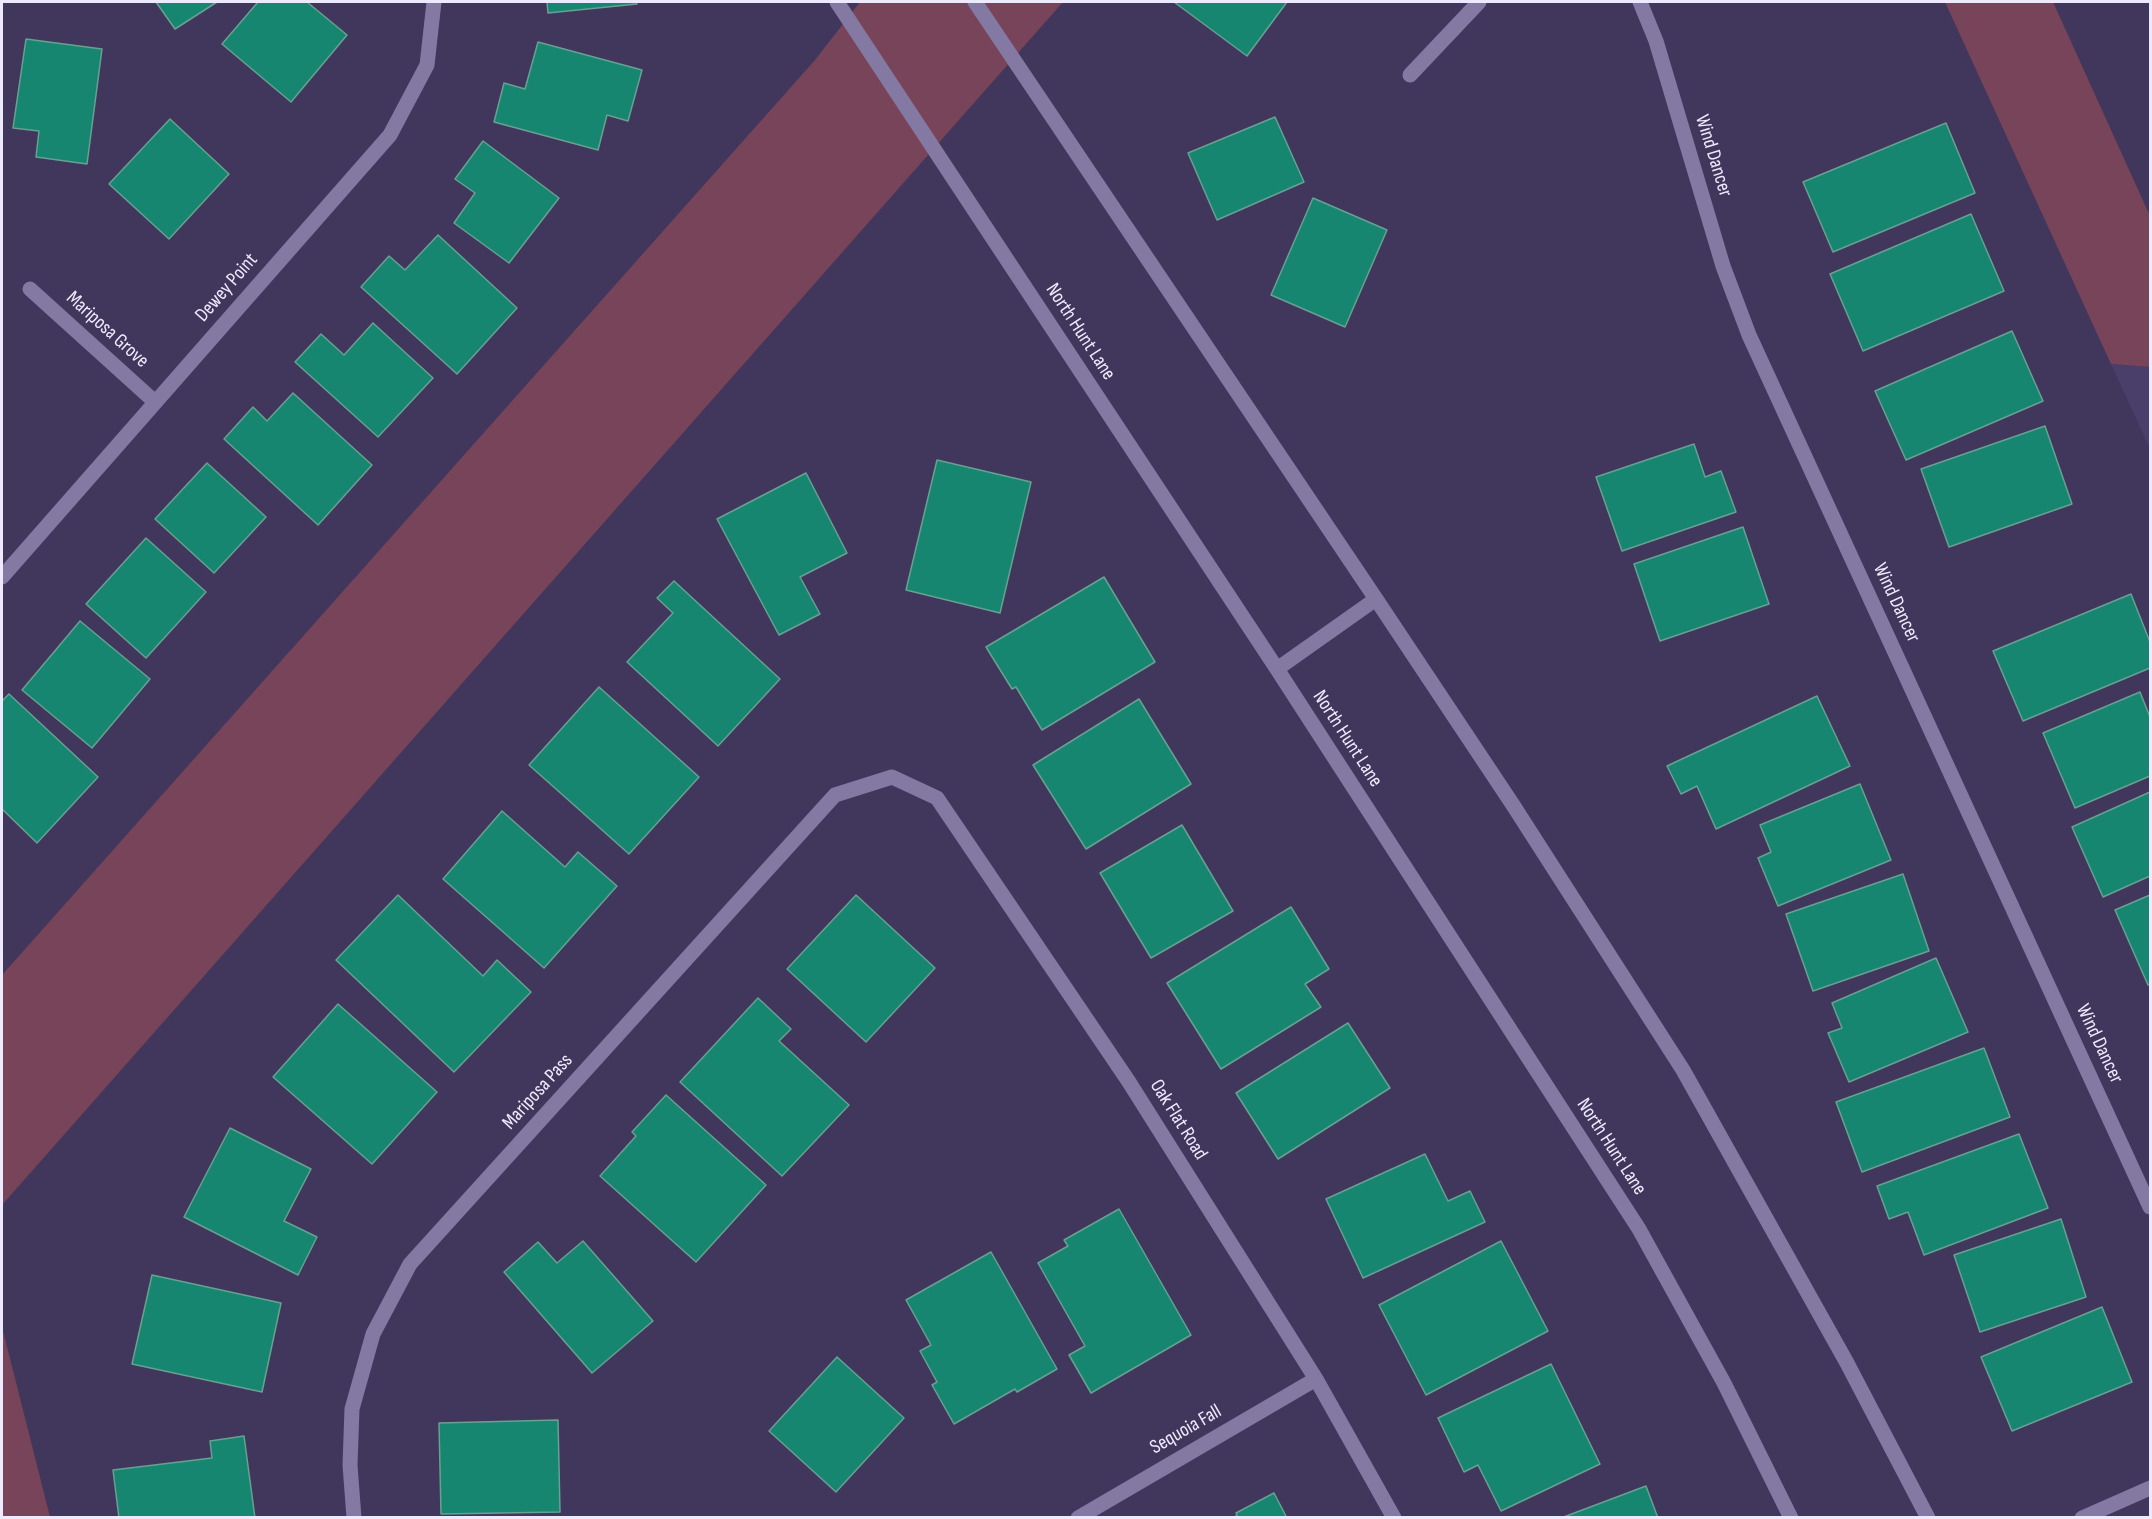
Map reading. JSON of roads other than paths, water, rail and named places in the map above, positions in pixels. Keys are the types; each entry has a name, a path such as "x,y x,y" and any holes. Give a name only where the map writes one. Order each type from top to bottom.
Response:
{"street":[{"name":"Dewey Point","path":"2,577 390,135 428,65 434,2"},
{"name":"North Hunt Lane","path":"837,2 1277,669 1639,1229 1724,1383 1791,1518"},
{"path":"975,2 1513,805 1683,1071 1847,1363 1928,1518"},
{"path":"1410,75 1479,2"},
{"name":"Wind Dancer","path":"1640,2 1656,41 1723,266 1749,335 2151,1207"},
{"name":"Mariposa Grove","path":"30,289 155,402"},
{"path":"1277,669 1376,599"},
{"name":"Oak Flat Road","path":"892,777 937,798 1129,1082 1316,1379 1394,1518"},
{"name":"Mariposa Pass","path":"354,1518 351,1465 352,1409 373,1334 410,1264 835,795 892,777"},
{"name":"Sequoia Fall","path":"1078,1518 1316,1379"},
{"path":"2082,1518 2151,1488"}]}
